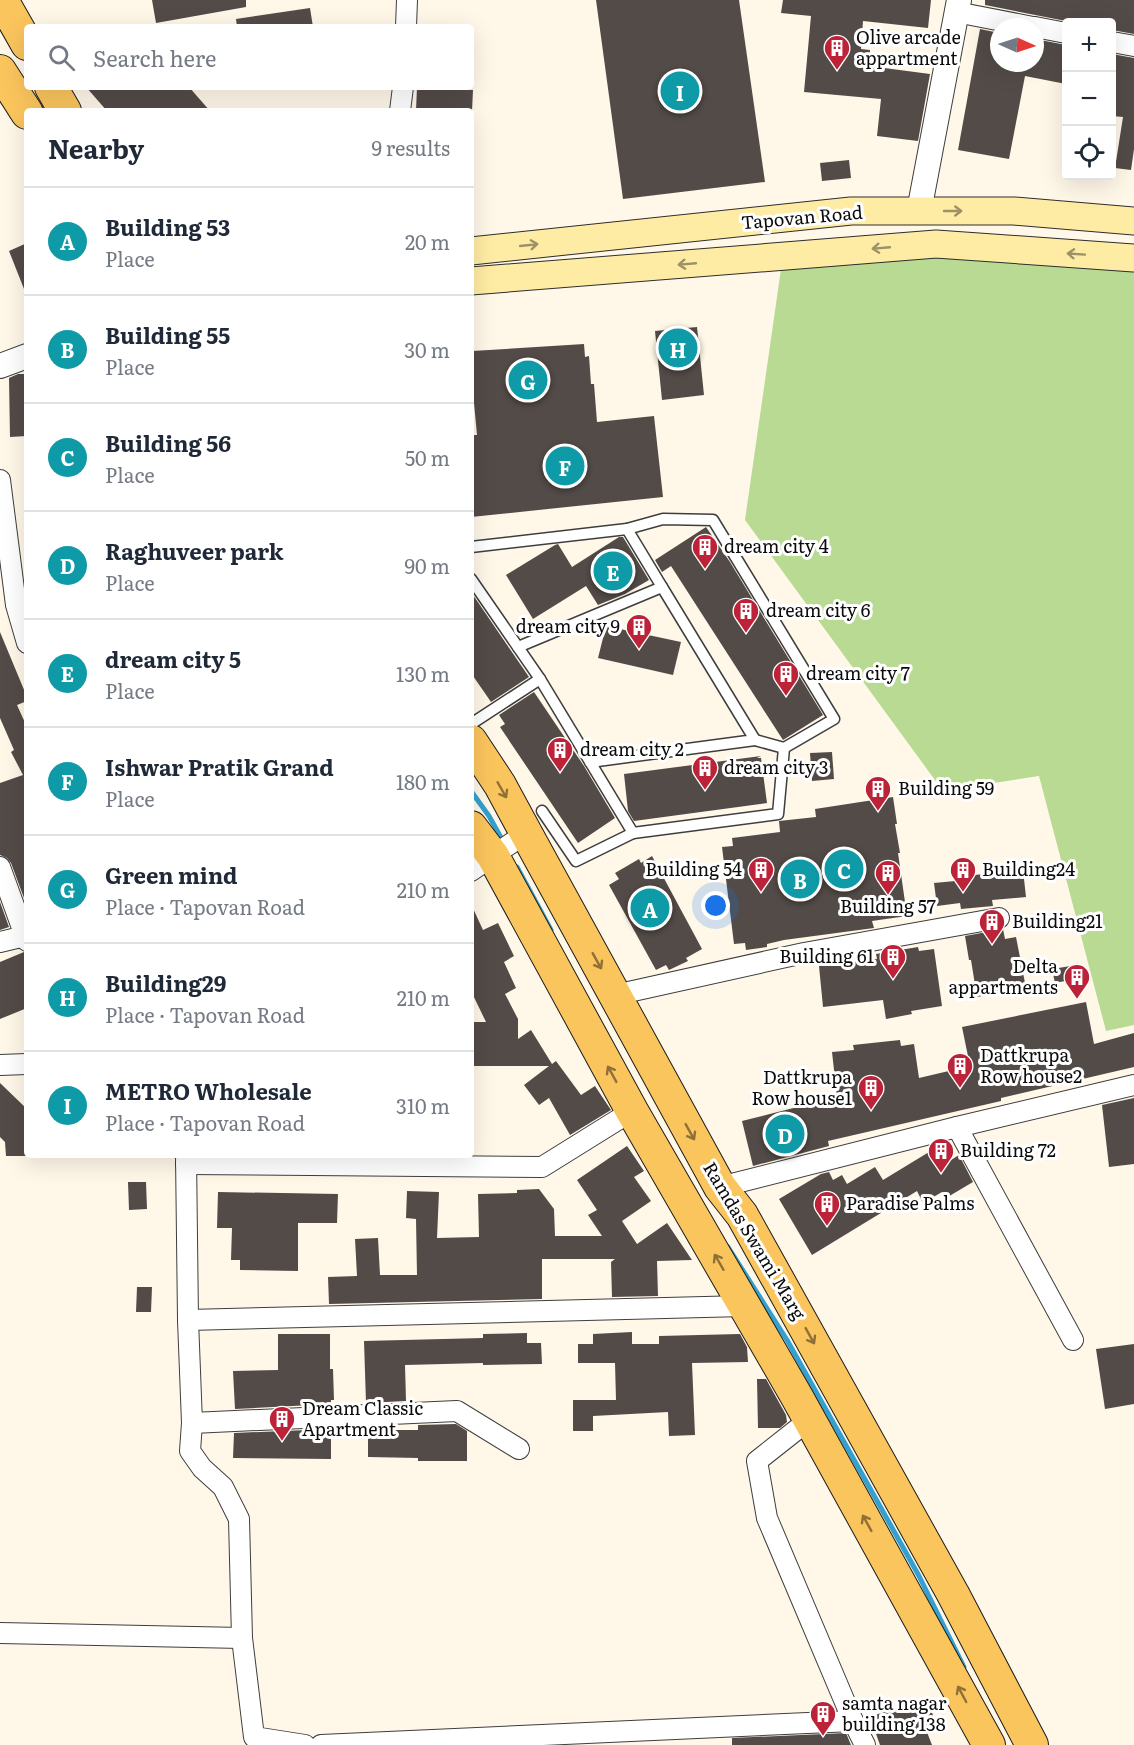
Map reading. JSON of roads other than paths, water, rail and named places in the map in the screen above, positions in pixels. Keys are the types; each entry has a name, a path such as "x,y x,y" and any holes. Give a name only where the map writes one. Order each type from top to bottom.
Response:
{"main road":[{"path":"2,0 24,39"},
{"path":"0,71 24,108"},
{"path":"53,90 63,108"},
{"name":"Tapovan Road","path":"474,251 851,211 1014,211 1134,221"},
{"path":"474,281 936,244 1134,258"},
{"name":"Ramdas Swami Marg","path":"474,746 500,785 507,844 615,995 720,1186 754,1235 947,1584 1032,1745"},
{"path":"474,828 507,844 632,1111 744,1306 989,1745"}],"street":[{"path":"406,24 407,0"},
{"path":"919,211 958,6 1001,18"},
{"path":"1044,29 1062,32"},
{"path":"1116,43 1134,46"},
{"path":"400,108 403,90"},
{"path":"0,366 24,357"},
{"path":"0,480 24,619"},
{"path":"0,867 24,933"},
{"path":"615,995 804,953 999,918"},
{"path":"0,942 24,938"},
{"path":"0,1065 24,1064"},
{"path":"720,1186 1134,1085"},
{"path":"301,1745 254,1737 242,1638 239,1519 223,1486 202,1468 190,1450 192,1423 186,1160 542,1167 632,1111"},
{"path":"957,1127 1073,1340"},
{"path":"188,1320 744,1306"},
{"path":"192,1423 457,1411 519,1449"},
{"path":"808,1420 757,1461 768,1518 865,1745"},
{"path":"0,1633 242,1638"},
{"path":"321,1745 853,1721"}],"lane":[{"path":"474,547 627,529 663,519 713,520 834,719 784,748 755,740 590,762"},
{"path":"627,529 755,740"},
{"path":"474,583 540,679 633,833"},
{"path":"518,646 662,587"},
{"path":"474,722 540,679"},
{"path":"507,844 576,861 633,833 778,814 784,748"}],"waterway":[{"path":"474,795 504,843"},
{"path":"517,867 551,930"},
{"path":"728,1247 787,1340 919,1576 964,1667"}],"place":[{"name":"Olive arcade appartment","path":"837,71"},
{"name":"METRO Wholesale","path":"680,91"},
{"name":"Building29","path":"678,348"},
{"name":"Green mind","path":"528,380"},
{"name":"Ishwar Pratik Grand","path":"565,466"},
{"name":"dream city 4","path":"705,570"},
{"name":"dream city 5","path":"613,571"},
{"name":"dream city 6","path":"746,634"},
{"name":"dream city 9","path":"639,650"},
{"name":"dream city 7","path":"786,697"},
{"name":"dream city 2","path":"560,773"},
{"name":"dream city 3","path":"705,791"},
{"name":"Building 59","path":"878,812"},
{"name":"Building 56","path":"844,869"},
{"name":"Building 55","path":"800,879"},
{"name":"Building 54","path":"761,893"},
{"name":"Building24","path":"963,893"},
{"name":"Building 57","path":"888,896"},
{"name":"Building 53","path":"650,908"},
{"name":"Building21","path":"992,945"},
{"name":"Building 61","path":"893,980"},
{"name":"Delta appartments","path":"1077,1000"},
{"name":"Dattkrupa Row house2","path":"960,1089"},
{"name":"Dattkrupa Row house1","path":"871,1111"},
{"name":"Raghuveer park","path":"785,1134"},
{"name":"Building 72","path":"941,1174"},
{"name":"Paradise Palms","path":"827,1227"},
{"name":"Dream Classic Apartment","path":"282,1442"},
{"name":"samta nagar building 138","path":"823,1737"}]}
